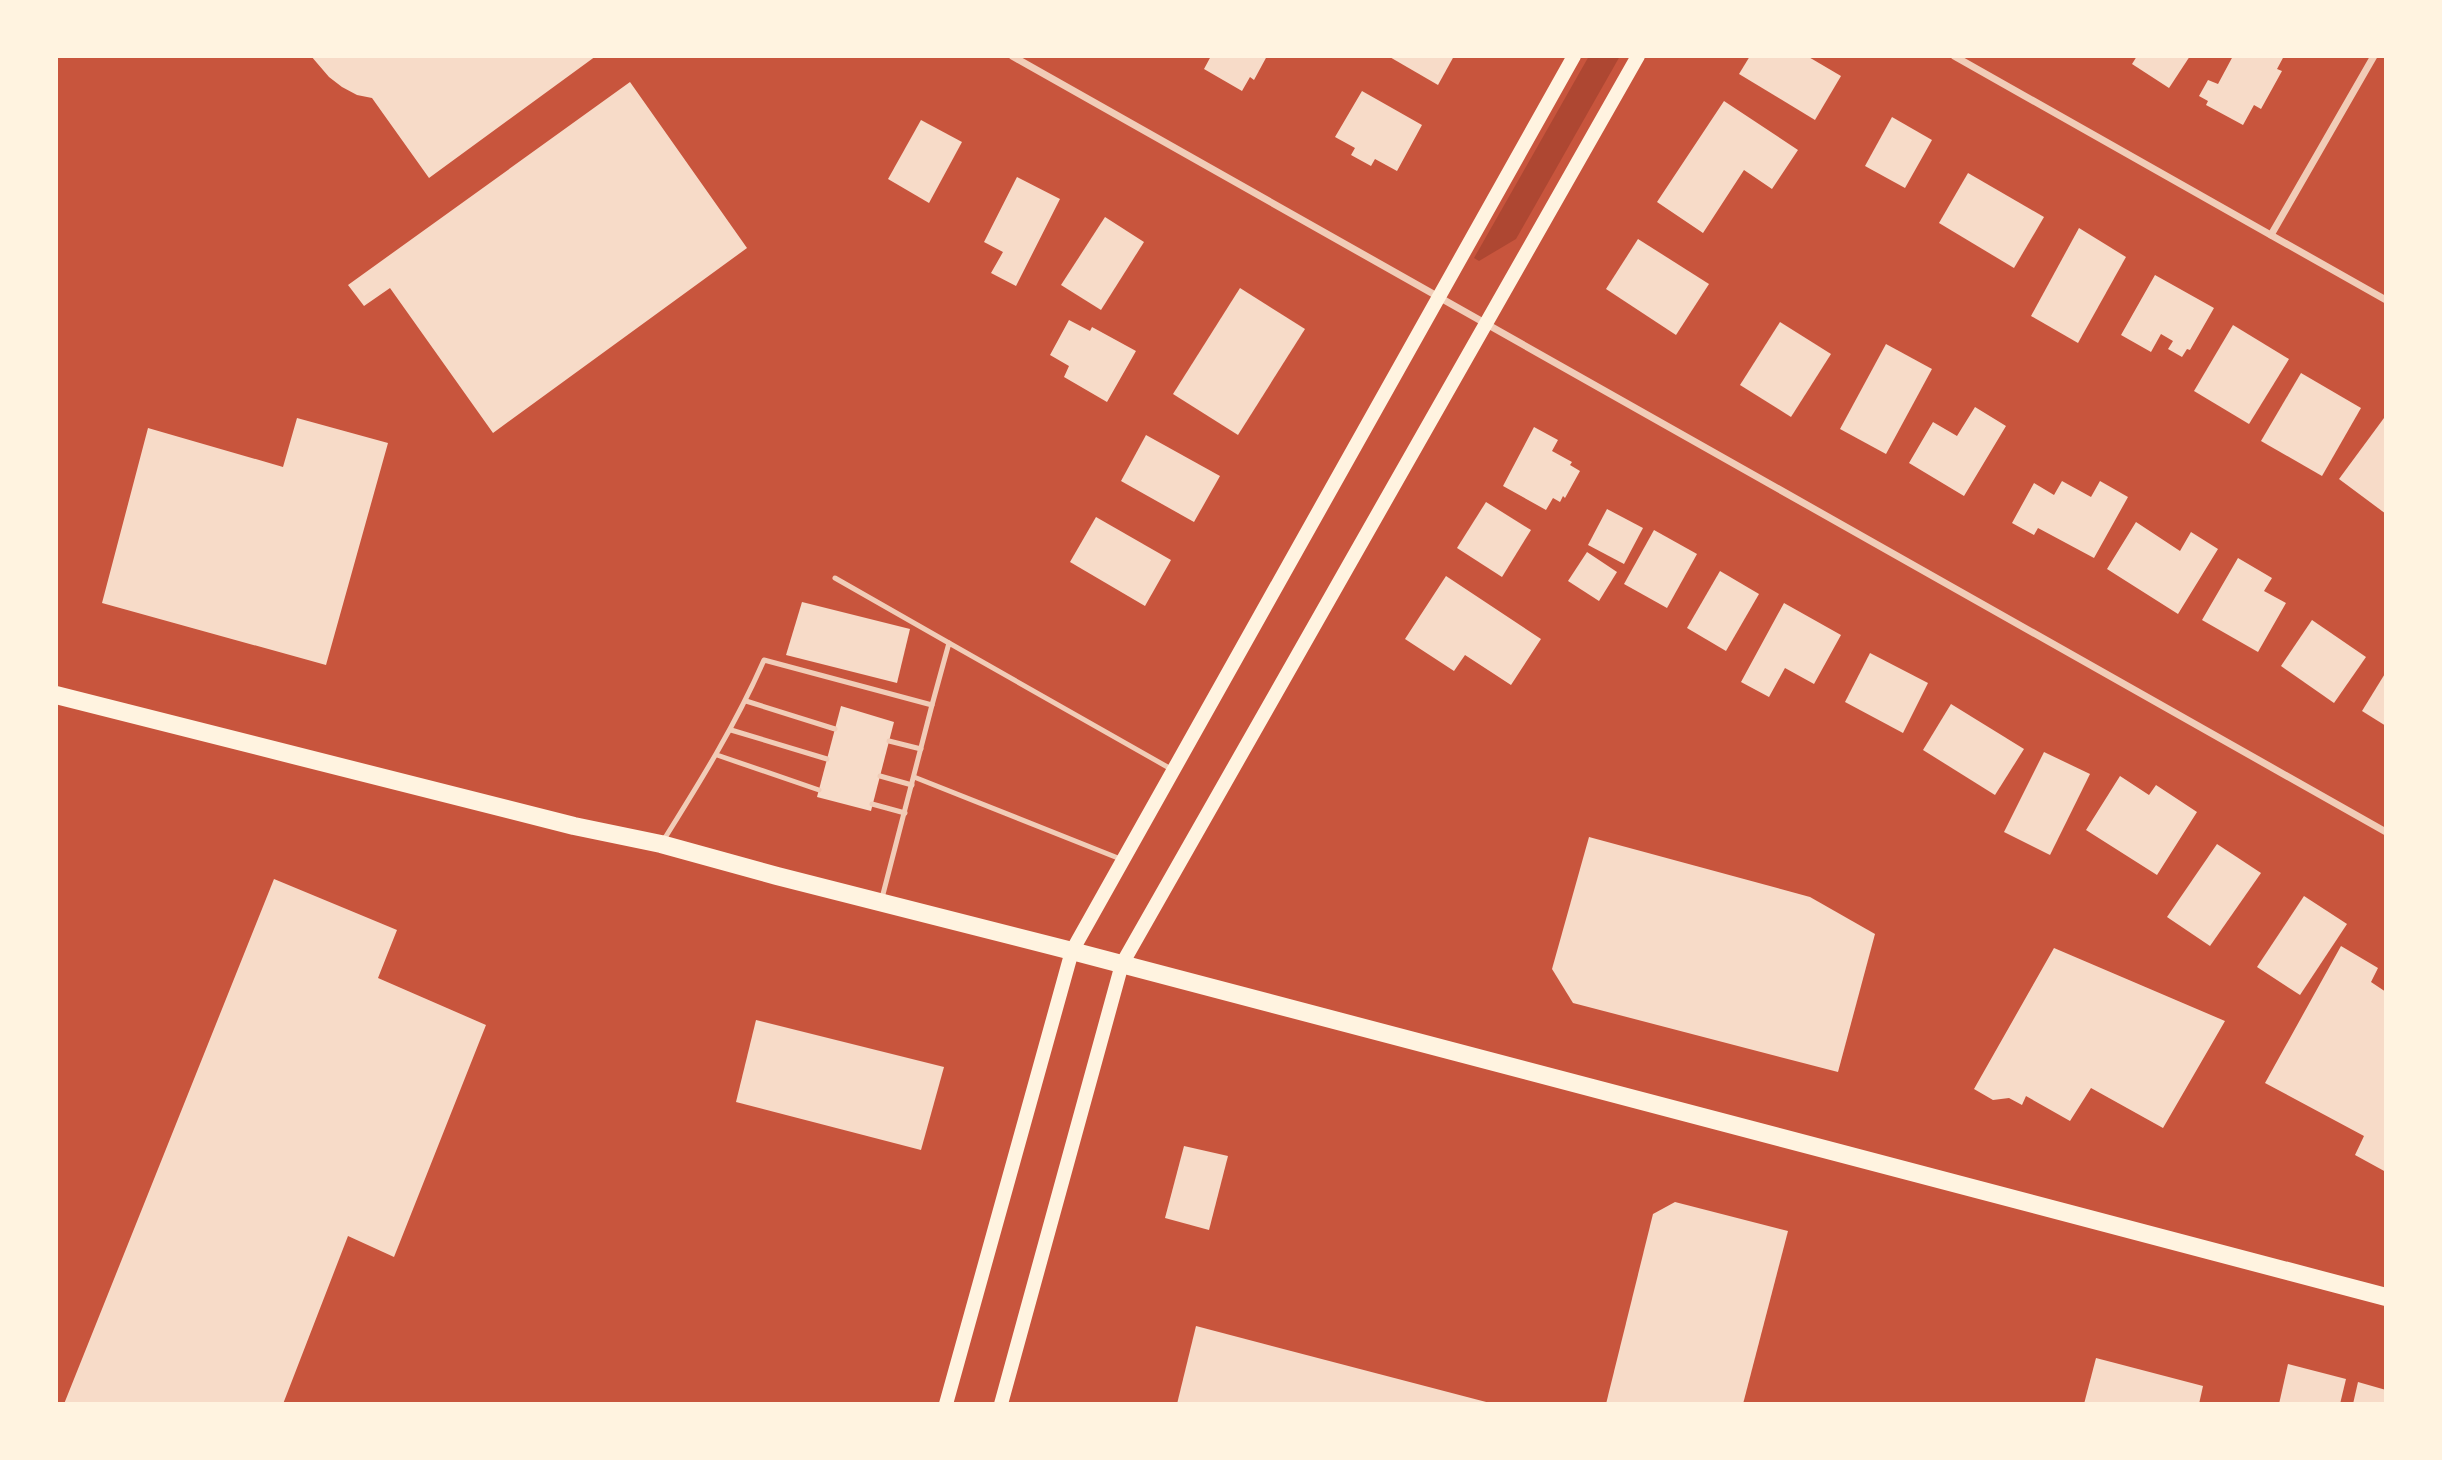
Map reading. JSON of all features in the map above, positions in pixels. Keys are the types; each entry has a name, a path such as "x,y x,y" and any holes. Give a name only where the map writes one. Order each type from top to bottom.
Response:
{"main road":[{"path":"946,1404 1072,951 1574,56"},
{"path":"1001,1404 1122,964 1638,56"},
{"path":"56,695 574,826 661,844 2386,1297"}],"street":[{"path":"1012,56 2386,832"},
{"path":"1954,56 2386,300"},
{"path":"2271,235 2374,56"}],"lane":[{"path":"835,578 1173,770"},
{"path":"881,903 949,643"},
{"path":"661,844 731,730 764,660 932,705"},
{"path":"746,701 835,729"},
{"path":"731,730 827,759"},
{"path":"889,741 920,749"},
{"path":"717,755 819,790"},
{"path":"880,776 912,785"},
{"path":"914,777 1123,860"},
{"path":"872,804 905,813"}],"shaded area":[{"path":"1589,56 1620,56 1516,239 1479,261 1474,258"}],"building":[{"path":"311,56 596,56 429,178 372,98 357,95 342,87 329,77"},
{"path":"1211,56 1267,56 1254,80 1250,77 1242,91 1204,69"},
{"path":"1388,56 1454,56 1438,85"},
{"path":"1750,56 1807,56 1841,76 1815,120 1739,74"},
{"path":"2137,56 2190,56 2169,88 2132,64"},
{"path":"2233,56 2284,56 2277,69 2282,71 2261,109 2254,105 2243,125 2206,105 2208,101 2199,96 2208,80 2218,84"},
{"path":"630,82 747,248 493,433 390,288 364,306 348,285"},
{"path":"1362,91 1422,125 1397,171 1375,159 1371,166 1351,155 1355,148 1335,137"},
{"path":"1724,101 1798,150 1772,189 1744,170 1703,233 1657,202"},
{"path":"1892,117 1932,140 1905,188 1865,166"},
{"path":"921,120 962,142 929,203 888,179"},
{"path":"1968,173 2044,217 2014,268 1939,223"},
{"path":"1017,177 1060,199 1016,286 991,273 1003,252 984,242"},
{"path":"1105,217 1144,242 1101,310 1061,285"},
{"path":"2079,228 2126,257 2078,343 2031,316"},
{"path":"1638,239 1709,284 1676,335 1606,289"},
{"path":"2155,275 2214,308 2190,350 2187,349 2182,357 2168,349 2173,341 2161,334 2151,352 2121,335"},
{"path":"1240,288 1305,329 1238,435 1173,394"},
{"path":"1069,320 1090,331 1092,327 1136,351 1107,402 1064,377 1069,366 1050,355"},
{"path":"1780,322 1831,354 1791,417 1740,385"},
{"path":"2233,325 2289,359 2249,424 2194,391"},
{"path":"1886,344 1932,369 1886,454 1840,429"},
{"path":"2301,373 2361,408 2322,476 2261,441"},
{"path":"1975,407 2006,426 1964,496 1909,463 1933,422 1957,436"},
{"path":"297,418 388,443 326,665 102,603 148,428 283,467"},
{"path":"2384,418 2386,420 2386,514 2339,479"},
{"path":"1534,427 1558,440 1552,451 1572,462 1570,465 1580,471 1565,498 1563,496 1560,502 1553,498 1546,510 1503,486"},
{"path":"1146,435 1220,476 1194,522 1121,481"},
{"path":"2062,481 2091,497 2100,481 2128,497 2094,558 2038,528 2034,535 2012,523 2034,483 2054,495"},
{"path":"1486,502 1531,530 1502,577 1457,548"},
{"path":"1607,509 1643,528 1624,564 1588,545"},
{"path":"1096,517 1171,560 1145,606 1070,562"},
{"path":"2136,522 2180,551 2191,532 2218,549 2178,614 2107,569"},
{"path":"1654,530 1697,554 1667,608 1624,584"},
{"path":"1587,552 1617,572 1599,601 1568,581"},
{"path":"2238,558 2272,578 2264,591 2286,603 2258,652 2202,620"},
{"path":"1720,571 1759,594 1726,651 1687,628"},
{"path":"1446,576 1541,639 1511,685 1465,655 1454,671 1405,639"},
{"path":"802,602 910,629 897,683 786,655"},
{"path":"1784,603 1841,635 1814,684 1785,668 1769,697 1741,682"},
{"path":"2312,620 2366,657 2334,703 2281,666"},
{"path":"1870,653 1928,683 1903,733 1845,702"},
{"path":"2386,672 2386,726 2362,711"},
{"path":"1951,704 2024,749 1995,795 1923,750"},
{"path":"841,706 894,722 871,811 817,797"},
{"path":"2044,752 2090,774 2050,855 2004,832"},
{"path":"2120,776 2149,795 2156,785 2197,812 2157,875 2086,830"},
{"path":"1589,837 1810,897 1875,934 1838,1072 1573,1003 1552,969"},
{"path":"2217,844 2261,873 2210,946 2167,917"},
{"path":"274,879 397,930 378,978 486,1025 394,1257 348,1236 283,1404 64,1404"},
{"path":"2304,896 2347,924 2300,995 2257,967"},
{"path":"2341,946 2378,968 2371,982 2386,992 2386,1172 2355,1155 2364,1136 2265,1083"},
{"path":"2054,948 2225,1021 2163,1128 2091,1088 2070,1121 2026,1096 2022,1105 2009,1098 1993,1100 1974,1089"},
{"path":"756,1020 944,1067 921,1150 736,1102"},
{"path":"1184,1146 1228,1156 1209,1230 1165,1218"},
{"path":"1675,1202 1788,1231 1743,1404 1606,1404 1653,1214"},
{"path":"1196,1326 1490,1403 1490,1404 1177,1404"},
{"path":"2096,1358 2203,1386 2199,1404 2084,1404"},
{"path":"2288,1364 2346,1379 2340,1404 2279,1404"},
{"path":"2358,1382 2386,1390 2386,1404 2353,1404"}]}
